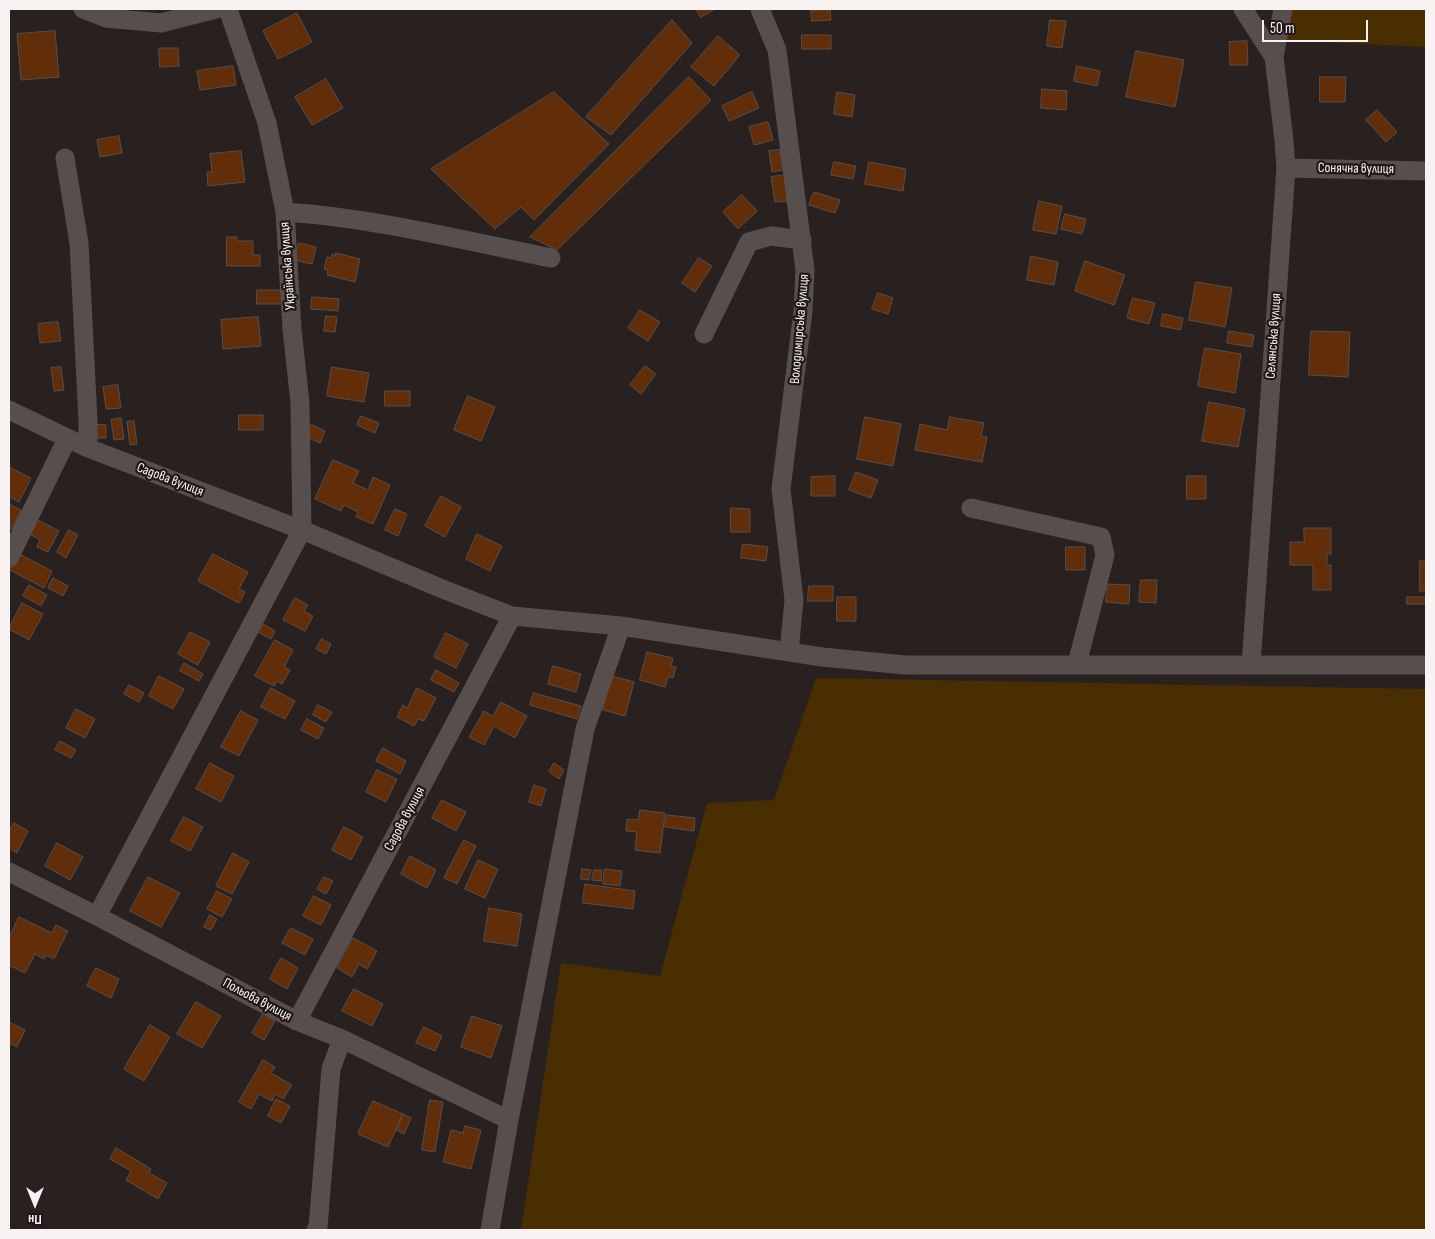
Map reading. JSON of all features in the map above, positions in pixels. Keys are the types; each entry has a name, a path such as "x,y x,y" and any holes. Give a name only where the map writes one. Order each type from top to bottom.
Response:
{"street":[{"path":"83,9 106,18 161,23 216,9"},
{"name":"Українська вулиця","path":"228,9 267,122 285,212 292,329 300,403 302,530"},
{"name":"Володимирська вулиця","path":"760,9 777,50 805,270 803,311 782,489 794,600 789,652"},
{"path":"1243,9 1274,57"},
{"name":"Селянська вулиця","path":"1251,664 1286,168 1274,57 1283,9"},
{"path":"65,158 79,243 88,448"},
{"name":"Сонячна вулиця","path":"1286,168 1426,171"},
{"path":"285,212 315,214 390,226 551,258"},
{"path":"704,334 749,242 771,236 802,240"},
{"name":"Садова вулиця","path":"9,410 88,448 302,530 512,616 621,626 822,658 905,664 1426,665"},
{"path":"9,558 67,439"},
{"path":"971,508 1101,536 1104,555 1078,664"},
{"path":"97,916 302,530"},
{"name":"Садова вулиця","path":"297,1021 512,616"},
{"path":"490,1230 509,1120 585,728 621,626"},
{"name":"Польова вулиця","path":"9,872 297,1021 342,1039 509,1120"},
{"path":"316,1230 318,1227 331,1069 342,1039"}],"shaded area":[{"path":"1283,9 1426,9 1426,47 1280,40"},
{"path":"816,678 1426,689 1426,1230 521,1230 561,963 660,976 707,803 774,800"}],"building":[{"path":"696,9 715,9 701,17"},
{"path":"811,10 830,10 831,20 812,21"},
{"path":"297,13 312,42 278,59 263,31"},
{"path":"672,20 692,43 611,135 586,117"},
{"path":"1050,20 1066,21 1062,48 1047,46"},
{"path":"55,31 59,77 21,80 17,34"},
{"path":"802,35 831,35 831,49 802,49"},
{"path":"718,36 740,55 714,86 691,67"},
{"path":"1247,41 1248,65 1230,65 1229,42"},
{"path":"159,48 178,48 179,66 160,67"},
{"path":"1136,51 1184,60 1175,107 1126,97"},
{"path":"233,66 236,85 200,90 197,71"},
{"path":"1077,66 1100,71 1097,86 1074,81"},
{"path":"689,77 711,100 557,250 530,237"},
{"path":"1320,77 1346,77 1345,102 1320,102"},
{"path":"326,79 343,108 312,125 295,97"},
{"path":"1042,89 1067,91 1066,110 1041,108"},
{"path":"554,92 609,144 534,220 521,207 495,229 431,169"},
{"path":"752,92 759,108 729,121 722,106"},
{"path":"837,92 855,95 852,117 834,114"},
{"path":"1377,110 1397,132 1386,142 1366,120"},
{"path":"768,122 773,140 754,145 749,127"},
{"path":"119,136 122,153 100,157 97,140"},
{"path":"780,150 783,170 772,172 769,151"},
{"path":"241,151 245,182 208,186 207,172 212,172 210,154"},
{"path":"834,162 856,166 853,179 831,175"},
{"path":"869,162 906,169 903,191 865,184"},
{"path":"786,175 789,201 775,202 771,177"},
{"path":"814,192 840,200 835,213 809,205"},
{"path":"742,195 757,211 738,229 723,212"},
{"path":"1039,201 1062,206 1056,234 1033,230"},
{"path":"1065,214 1086,219 1082,234 1061,229"},
{"path":"227,237 237,237 237,241 253,241 253,255 260,255 260,266 227,266"},
{"path":"299,243 316,247 312,264 294,260"},
{"path":"336,253 360,259 355,282 327,275 328,270 324,269 327,257 331,258 332,254 335,255"},
{"path":"1031,256 1058,262 1054,285 1027,280"},
{"path":"699,258 712,266 695,292 682,283"},
{"path":"1085,261 1125,275 1114,305 1075,291"},
{"path":"1196,282 1232,288 1225,327 1189,320"},
{"path":"257,290 282,290 282,304 257,304"},
{"path":"878,293 893,298 888,314 872,309"},
{"path":"312,297 339,299 338,311 311,309"},
{"path":"1133,298 1155,303 1149,324 1127,318"},
{"path":"640,310 660,322 648,341 628,328"},
{"path":"1163,314 1183,318 1181,330 1161,326"},
{"path":"326,316 337,317 335,332 324,331"},
{"path":"258,317 261,346 223,349 221,320"},
{"path":"58,322 61,341 40,343 38,324"},
{"path":"1229,331 1254,335 1252,347 1227,343"},
{"path":"1311,331 1350,332 1348,377 1309,375"},
{"path":"1205,348 1241,354 1235,393 1198,386"},
{"path":"645,366 656,374 641,394 630,385"},
{"path":"61,367 64,390 54,391 51,368"},
{"path":"332,367 369,373 364,402 327,396"},
{"path":"118,385 121,408 106,409 103,387"},
{"path":"385,391 410,391 410,406 385,406"},
{"path":"468,396 495,407 481,441 454,430"},
{"path":"1209,402 1245,409 1238,447 1202,441"},
{"path":"239,415 263,415 263,430 239,430"},
{"path":"361,416 379,423 375,433 357,425"},
{"path":"865,417 901,424 893,466 857,459"},
{"path":"950,417 984,423 981,436 987,437 982,462 915,450 920,424 947,430"},
{"path":"121,418 124,439 114,440 111,420"},
{"path":"134,421 137,444 130,445 127,422"},
{"path":"95,424 106,425 106,438 94,438"},
{"path":"310,424 325,431 320,443 304,436"},
{"path":"333,460 359,471 353,483 368,490 373,477 390,485 373,524 356,517 358,512 344,505 341,511 315,499"},
{"path":"9,467 31,478 19,502 9,497"},
{"path":"856,472 878,480 871,498 849,490"},
{"path":"835,476 835,496 811,496 811,477"},
{"path":"1187,476 1206,476 1206,499 1187,499"},
{"path":"441,496 461,507 445,537 425,526"},
{"path":"9,504 21,510 12,529 9,528"},
{"path":"731,508 750,509 750,532 731,532"},
{"path":"395,509 407,514 398,536 385,530"},
{"path":"38,520 59,531 48,552 37,547 40,540 30,534"},
{"path":"1304,528 1331,528 1331,554 1327,554 1327,565 1331,565 1331,590 1313,590 1313,565 1290,565 1290,542 1304,542"},
{"path":"69,530 78,535 66,558 57,552"},
{"path":"477,534 502,546 490,571 466,559"},
{"path":"743,544 768,547 766,561 741,558"},
{"path":"1066,547 1085,547 1085,570 1066,570"},
{"path":"19,554 52,571 44,588 10,570"},
{"path":"213,554 248,572 239,589 245,592 239,603 198,581"},
{"path":"1420,561 1426,561 1426,591 1420,591"},
{"path":"53,578 68,586 63,596 48,588"},
{"path":"1141,580 1157,580 1156,603 1139,602"},
{"path":"1107,584 1130,585 1129,604 1106,602"},
{"path":"29,585 47,595 41,606 23,596"},
{"path":"809,586 833,586 833,601 808,601"},
{"path":"837,597 856,597 856,621 837,621"},
{"path":"1407,597 1426,597 1426,604 1407,604"},
{"path":"295,598 308,605 304,611 313,616 305,631 283,620"},
{"path":"22,603 43,614 29,640 9,629"},
{"path":"263,624 275,631 271,639 258,632"},
{"path":"190,632 210,642 198,665 178,654"},
{"path":"446,633 468,644 456,668 434,657"},
{"path":"322,639 331,644 326,654 316,649"},
{"path":"275,640 293,650 284,667 290,670 282,684 277,681 274,686 255,676"},
{"path":"647,652 673,658 671,666 676,667 673,678 668,677 665,687 640,680"},
{"path":"184,663 203,674 199,681 180,671"},
{"path":"553,666 581,674 576,692 548,684"},
{"path":"436,670 459,683 454,692 431,680"},
{"path":"159,676 184,689 173,709 149,696"},
{"path":"612,676 634,682 625,716 603,710"},
{"path":"129,685 144,693 139,702 124,694"},
{"path":"271,688 295,701 285,719 261,707"},
{"path":"417,688 436,698 424,721 418,719 414,726 397,717 403,705 407,708"},
{"path":"534,693 581,706 577,719 530,705"},
{"path":"501,702 527,716 515,738 494,726 484,745 469,737 484,711 493,716"},
{"path":"318,705 332,712 326,722 313,715"},
{"path":"76,709 95,719 85,738 66,728"},
{"path":"241,711 258,720 239,756 221,747"},
{"path":"307,719 324,728 318,739 301,730"},
{"path":"60,741 76,750 71,758 55,750"},
{"path":"383,748 406,761 400,774 376,761"},
{"path":"210,763 234,776 221,802 196,789"},
{"path":"554,763 564,770 559,779 549,772"},
{"path":"377,770 397,779 386,802 366,792"},
{"path":"534,785 546,789 541,806 529,802"},
{"path":"442,800 466,812 456,831 432,818"},
{"path":"640,810 665,813 660,853 635,850 637,832 626,831 627,819 638,820"},
{"path":"667,815 695,818 694,831 665,827"},
{"path":"184,817 203,827 190,851 171,841"},
{"path":"14,823 28,831 17,853 9,848 9,832"},
{"path":"344,827 363,837 351,860 332,850"},
{"path":"464,840 476,846 457,884 444,878"},
{"path":"57,843 83,857 70,880 45,866"},
{"path":"233,853 249,862 232,894 216,886"},
{"path":"410,856 436,870 427,888 401,874"},
{"path":"478,860 498,869 485,898 465,889"},
{"path":"582,869 591,870 589,880 581,879"},
{"path":"605,869 622,871 620,886 603,884"},
{"path":"594,870 602,870 601,881 592,880"},
{"path":"148,877 180,893 161,927 130,911"},
{"path":"324,877 333,881 326,894 317,889"},
{"path":"585,884 635,891 633,909 583,903"},
{"path":"217,891 232,899 222,917 207,909"},
{"path":"314,896 331,905 321,925 303,916"},
{"path":"489,908 522,914 517,946 484,941"},
{"path":"210,915 217,919 211,930 204,927"},
{"path":"19,917 52,933 56,925 68,931 54,959 46,955 44,959 35,954 25,973 9,965 9,938"},
{"path":"291,928 313,939 305,955 282,943"},
{"path":"353,938 377,951 367,969 359,964 352,977 337,968"},
{"path":"281,958 298,968 287,989 270,979"},
{"path":"96,968 119,979 111,998 87,986"},
{"path":"354,989 383,1004 372,1026 342,1011"},
{"path":"196,1002 221,1016 202,1048 177,1034"},
{"path":"263,1014 275,1021 264,1040 252,1033"},
{"path":"472,1016 502,1026 491,1058 461,1047"},
{"path":"9,1022 25,1030 17,1047 9,1043"},
{"path":"150,1025 170,1037 144,1081 124,1069"},
{"path":"424,1027 442,1036 435,1051 416,1043"},
{"path":"263,1060 275,1067 271,1073 292,1085 283,1099 275,1094 272,1101 259,1094 251,1109 239,1102"},
{"path":"276,1099 290,1106 281,1123 268,1116"},
{"path":"430,1100 443,1102 435,1152 422,1150"},
{"path":"373,1101 403,1114 388,1147 358,1134"},
{"path":"403,1114 411,1118 404,1134 396,1130"},
{"path":"465,1126 481,1130 471,1169 443,1162 451,1130 463,1133"},
{"path":"116,1148 151,1169 149,1173 167,1183 158,1199 126,1180 131,1171 110,1159"}]}
